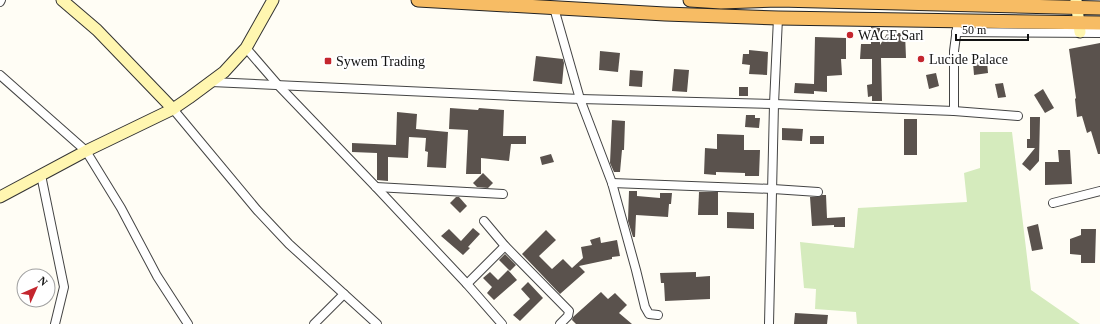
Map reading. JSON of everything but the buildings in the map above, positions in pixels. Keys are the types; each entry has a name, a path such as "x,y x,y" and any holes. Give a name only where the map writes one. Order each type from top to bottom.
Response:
{"highway":[{"path":"418,0 665,14 957,27 1079,27 1100,23"},
{"path":"690,0 721,2 779,0 1076,3 1100,8"}],"main road":[{"path":"62,0 97,30 173,109"},
{"path":"2,193 173,109 211,82 224,72 246,48 273,0"},
{"path":"1076,3 1079,27"}],"street":[{"path":"554,8 580,99 612,182 645,307 649,314 658,315"},
{"path":"769,324 774,104 778,18"},
{"path":"954,111 954,51 957,27"},
{"path":"1079,27 1100,33"},
{"path":"246,48 278,85 467,284 499,322"},
{"path":"0,75 86,151 122,208 157,276 188,324"},
{"path":"211,82 580,99 774,104 954,111 1018,116"},
{"path":"173,109 257,210 289,244 377,324"},
{"path":"41,175 64,287 55,324"},
{"path":"612,182 818,192"},
{"path":"376,187 503,194"},
{"path":"1052,203 1100,191"},
{"path":"484,221 505,246 569,311 568,316 560,324"},
{"path":"467,284 505,246"},
{"path":"314,324 344,294"}],"green space":[{"path":"980,132 1012,132 1031,290 1080,324 857,324 856,312 815,309 816,289 804,288 800,242 854,248 858,208 967,202 964,173 980,168"}],"place":[{"name":"WACE Sarl","path":"850,35"},
{"name":"Lucide Palace","path":"921,59"},
{"name":"Sywem Trading","path":"328,61"}]}
